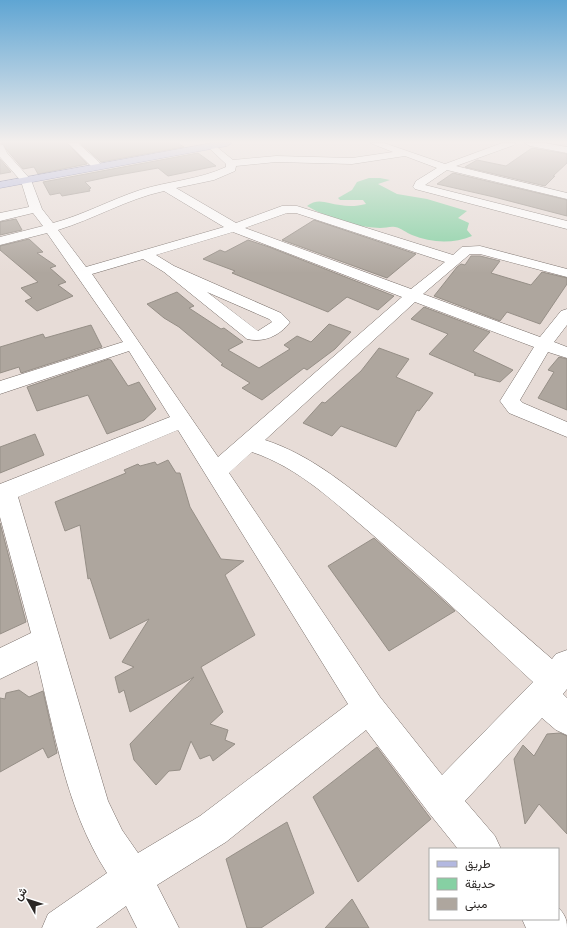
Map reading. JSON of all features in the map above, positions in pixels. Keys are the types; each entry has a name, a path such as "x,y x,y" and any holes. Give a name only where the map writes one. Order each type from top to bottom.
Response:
{"street":[{"path":"28,186 36,209 49,229 83,272 133,344 369,708 441,801 481,848"},
{"path":"419,186 567,225"},
{"path":"526,186 562,195"},
{"path":"0,241 49,229 86,217 143,193 166,187 234,228 567,353"},
{"path":"0,216 36,209"},
{"path":"83,272 146,255 234,228 286,209 291,209 454,260"},
{"path":"216,472 412,296 467,250 474,249 567,273"},
{"path":"146,255 169,269 253,335 261,336 282,322 276,316 169,269"},
{"path":"567,314 544,344 510,401 516,408 567,430"},
{"path":"0,388 133,344"},
{"path":"159,928 132,878 109,843 92,807 81,771 47,640 2,493 182,420"},
{"path":"249,443 279,453 324,480 421,561 554,681 567,718"},
{"path":"0,664 47,640"},
{"path":"441,801 554,681"},
{"path":"62,928 132,878 213,829 369,708"},
{"path":"543,920 550,928"}],"green space":[{"path":"354,186 382,186 397,194 427,199 467,211 458,218 469,223 467,230 472,236 465,239 442,242 427,240 412,235 400,228 370,227 342,222 307,206 311,203 319,201 347,206 366,204 363,200 340,200 338,198 352,190"}],"building":[{"path":"45,186 89,186 91,188 89,189 90,191 62,196 60,193 50,195"},
{"path":"447,186 509,186 567,200 567,216"},
{"path":"16,219 22,230 0,235 0,222"},
{"path":"314,220 416,254 387,278 282,240"},
{"path":"29,239 43,252 37,253 56,266 50,268 66,282 58,285 73,296 37,311 25,301 32,298 21,288 38,282 0,250 0,246"},
{"path":"248,240 394,296 378,310 347,297 328,312 232,273 235,271 203,259 220,250 225,252"},
{"path":"471,256 480,256 500,261 491,273 531,285 542,272 567,278 567,284 540,324 507,312 500,321 434,296 457,267 461,264 465,265"},
{"path":"177,292 194,306 189,308 221,329 224,328 243,342 228,350 259,368 290,349 284,345 297,336 311,342 329,324 351,332 335,349 307,370 304,368 262,400 242,388 250,383 221,365 223,364 179,327 164,318 147,304"},
{"path":"424,307 490,332 473,351 513,370 500,382 474,375 476,374 429,354 448,334 411,319"},
{"path":"91,325 102,347 21,373 19,367 0,373 0,347 43,334 45,338"},
{"path":"379,348 409,359 396,377 433,393 419,411 417,410 396,447 341,426 332,436 303,423 322,402 325,403 361,371"},
{"path":"559,357 567,359 567,410 538,398 554,372 548,370"},
{"path":"109,359 128,386 139,382 156,409 144,420 107,434 88,395 37,411 27,387"},
{"path":"35,434 44,455 0,473 0,447"},
{"path":"168,460 176,473 180,473 190,507 221,559 244,561 225,575 255,635 201,667 223,712 210,724 228,730 225,740 235,744 213,761 210,755 200,759 191,741 180,770 169,771 156,785 134,760 130,744 194,677 130,712 124,690 119,693 115,677 134,667 122,662 149,619 110,639 90,578 88,579 80,525 65,531 55,502 126,473 124,470 138,464 140,466 155,462 157,465"},
{"path":"0,523 26,622 0,634"},
{"path":"374,538 455,611 389,651 328,566"},
{"path":"19,690 29,697 43,691 57,753 48,758 43,748 0,772 0,698 5,699 6,693"},
{"path":"560,733 567,736 567,834 539,804 525,824 514,759 523,745 534,756 547,734"},
{"path":"377,747 431,819 358,882 313,797"},
{"path":"287,822 314,893 261,928 247,928 226,859"},
{"path":"352,899 369,928 325,928"}]}
